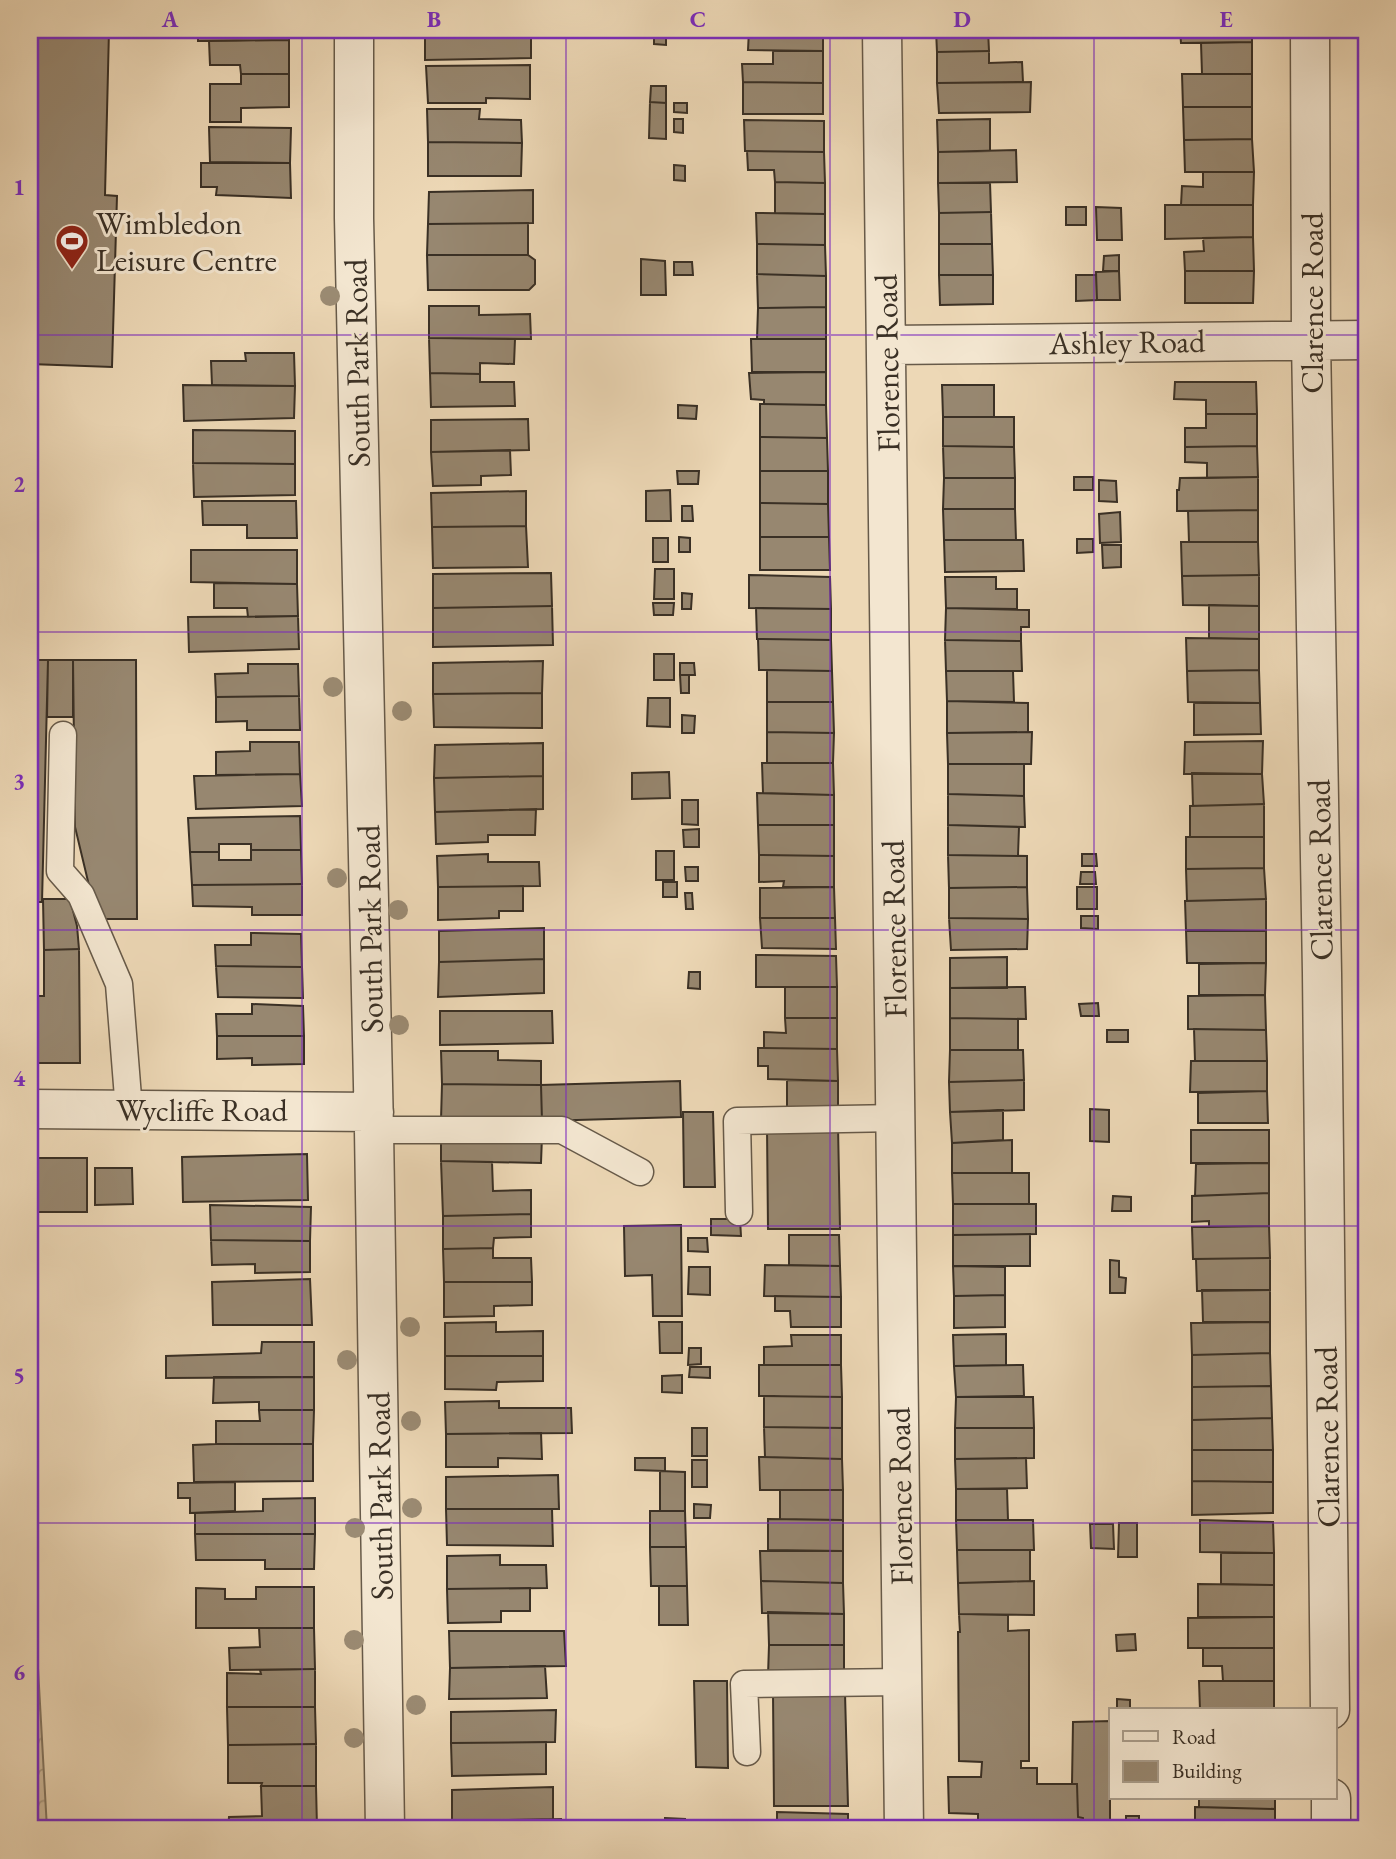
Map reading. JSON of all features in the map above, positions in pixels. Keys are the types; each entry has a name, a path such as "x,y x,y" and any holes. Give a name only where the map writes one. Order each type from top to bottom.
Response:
{"street":[{"name":"South Park Road","path":"354,30 355,270 374,1121 385,1829"},
{"name":"Florence Road","path":"882,30 904,1829"},
{"name":"Clarence Road","path":"1310,30 1311,340 1322,973 1330,1708"},
{"name":"Ashley Road","path":"887,345 1366,340"},
{"name":"Wycliffe Road","path":"30,1109 129,1110 374,1121"},
{"path":"1331,1800 1331,1829"}],"lane":[{"path":"63,735 60,871 81,895 119,984 129,1110"},
{"path":"739,1212 737,1121 897,1118"},
{"path":"374,1121 562,1130 640,1172"},
{"path":"747,1752 744,1684 902,1682"}],"green space":[{"path":"30,1366 38,1668 47,1829 30,1829"}],"building":[{"name":"Wimbledon Leisure Centre","path":"30,30 109,30 105,195 117,196 112,367 30,364"},
{"path":"198,30 289,30 289,40 198,41"},
{"path":"425,30 531,30 531,58 425,60"},
{"path":"654,30 666,30 666,45 654,44"},
{"path":"673,30 682,30 682,36 673,35"},
{"path":"749,30 823,30 823,51 748,50"},
{"path":"936,30 988,30 989,51 937,52"},
{"path":"1180,30 1252,30 1252,42 1181,43"},
{"path":"289,40 289,74 241,74 240,65 210,65 209,41"},
{"path":"1252,42 1252,74 1202,74 1201,43"},
{"path":"773,51 823,51 823,83 743,82 742,64 773,64"},
{"path":"989,51 989,63 1022,62 1023,82 937,83 937,52"},
{"path":"530,65 530,99 486,98 486,103 428,103 426,66"},
{"path":"241,74 289,74 289,107 241,108 241,122 210,122 210,84 241,84"},
{"path":"1182,74 1252,74 1252,107 1183,107"},
{"path":"743,82 823,83 823,114 743,114"},
{"path":"1031,82 1030,112 939,113 937,83"},
{"path":"651,86 666,86 666,103 650,102"},
{"path":"650,102 666,103 666,139 649,138"},
{"path":"674,103 687,103 687,113 674,112"},
{"path":"1183,107 1252,107 1252,139 1184,140"},
{"path":"427,109 480,109 479,119 521,120 522,143 428,142"},
{"path":"674,119 683,119 683,133 674,132"},
{"path":"990,119 990,151 938,152 937,120"},
{"path":"744,120 824,121 824,152 745,151"},
{"path":"209,127 291,128 290,163 210,162"},
{"path":"1252,139 1254,172 1185,172 1184,140"},
{"path":"428,142 522,143 521,176 428,176"},
{"path":"1016,150 1017,182 938,183 938,152"},
{"path":"747,151 824,152 825,183 775,182 774,170 748,170"},
{"path":"201,163 290,163 291,198 216,195 217,187 201,187"},
{"path":"674,165 685,166 685,181 674,180"},
{"path":"1203,172 1254,172 1253,205 1181,205 1182,186 1203,187"},
{"path":"775,182 825,183 825,214 775,213"},
{"path":"938,183 990,183 991,212 939,213"},
{"path":"533,190 533,223 428,224 429,192"},
{"path":"1165,205 1253,205 1253,237 1165,239"},
{"path":"1066,207 1086,207 1086,225 1066,225"},
{"path":"1096,207 1121,208 1122,240 1097,240"},
{"path":"991,212 992,244 939,244 939,213"},
{"path":"756,213 825,214 825,245 757,244"},
{"path":"528,223 528,255 427,255 428,224"},
{"path":"1253,237 1254,271 1185,271 1184,252 1204,251 1203,238"},
{"path":"757,244 825,245 826,276 757,274"},
{"path":"939,244 992,244 993,275 939,275"},
{"path":"427,255 528,255 535,260 535,284 529,290 428,290"},
{"path":"1119,255 1119,271 1103,271 1104,256"},
{"path":"641,259 665,261 666,295 641,295"},
{"path":"674,262 692,262 693,275 674,275"},
{"path":"1119,271 1120,300 1097,300 1096,272"},
{"path":"1185,271 1254,271 1253,303 1185,303"},
{"path":"757,274 826,276 826,307 758,308"},
{"path":"939,275 993,275 993,304 940,305"},
{"path":"1076,275 1096,275 1097,300 1076,301"},
{"path":"429,306 479,306 479,315 530,314 531,339 429,338"},
{"path":"826,307 826,339 757,339 758,308"},
{"path":"429,338 515,339 514,364 480,363 480,374 430,373"},
{"path":"751,339 826,339 826,372 752,372"},
{"path":"245,353 294,353 295,386 212,385 211,361 246,361"},
{"path":"826,372 826,405 764,404 764,400 751,399 749,373"},
{"path":"430,373 480,374 480,382 514,382 515,406 431,407"},
{"path":"1175,382 1256,382 1257,414 1206,414 1206,400 1174,399"},
{"path":"183,385 295,386 294,418 184,421"},
{"path":"942,385 994,385 994,417 943,417"},
{"path":"760,404 826,405 827,438 760,437"},
{"path":"678,405 697,406 696,419 678,418"},
{"path":"1206,414 1257,414 1257,446 1185,447 1185,428 1206,428"},
{"path":"943,417 1014,417 1014,447 943,446"},
{"path":"528,419 529,450 431,452 431,420"},
{"path":"193,430 295,431 295,464 193,463"},
{"path":"760,437 827,438 828,471 760,471"},
{"path":"943,446 1014,447 1015,478 944,478"},
{"path":"1257,446 1258,477 1207,478 1207,463 1185,462 1185,447"},
{"path":"510,450 511,475 481,476 481,485 433,486 431,452"},
{"path":"193,463 295,464 295,495 194,497"},
{"path":"677,471 699,471 698,484 678,484"},
{"path":"760,471 828,471 828,504 760,503"},
{"path":"1074,477 1093,477 1093,490 1074,490"},
{"path":"1258,477 1258,510 1177,511 1180,478"},
{"path":"944,478 1015,478 1015,509 943,509"},
{"path":"1099,480 1116,481 1117,502 1099,501"},
{"path":"670,490 671,521 646,521 646,491"},
{"path":"526,491 526,526 432,527 431,493"},
{"path":"202,501 296,501 297,538 247,538 247,525 203,525"},
{"path":"760,503 828,504 829,537 760,537"},
{"path":"682,506 692,506 693,521 682,521"},
{"path":"943,509 1015,509 1016,540 944,540"},
{"path":"1258,510 1258,542 1189,542 1188,511"},
{"path":"1120,512 1121,542 1100,543 1099,514"},
{"path":"526,526 528,567 433,568 432,527"},
{"path":"679,537 690,538 690,552 679,552"},
{"path":"760,537 829,537 830,570 760,570"},
{"path":"653,538 668,538 668,562 653,562"},
{"path":"1077,539 1093,539 1093,552 1077,553"},
{"path":"944,540 1023,540 1024,571 945,572"},
{"path":"1181,542 1258,542 1259,575 1182,576"},
{"path":"1102,545 1121,545 1121,567 1103,568"},
{"path":"191,550 297,550 297,584 191,582"},
{"path":"655,569 674,569 674,599 654,599"},
{"path":"551,573 552,606 433,608 433,574"},
{"path":"749,575 830,577 831,609 749,608"},
{"path":"1259,575 1259,606 1183,605 1182,576"},
{"path":"945,577 996,577 996,589 1017,589 1017,609 946,608"},
{"path":"214,583 297,584 298,616 248,617 247,608 214,608"},
{"path":"682,593 692,594 691,609 682,609"},
{"path":"653,603 674,603 673,615 654,615"},
{"path":"1209,605 1259,606 1259,639 1209,638"},
{"path":"552,606 553,645 433,647 433,608"},
{"path":"756,608 831,609 831,640 757,639"},
{"path":"946,608 1029,610 1029,627 1021,627 1021,641 945,640"},
{"path":"298,616 299,649 189,652 188,617"},
{"path":"1186,638 1259,639 1259,670 1187,671"},
{"path":"758,639 831,640 832,671 759,670"},
{"path":"945,640 1021,641 1022,671 946,671"},
{"path":"654,654 674,654 674,680 654,680"},
{"path":"30,660 48,660 42,902 30,902"},
{"path":"48,660 73,660 73,717 47,717"},
{"path":"73,660 136,660 137,919 97,919 75,827"},
{"path":"543,661 542,693 433,694 433,663"},
{"path":"680,663 694,663 695,675 680,675"},
{"path":"248,664 298,664 299,696 216,697 215,674 248,673"},
{"path":"767,670 832,671 833,702 767,702"},
{"path":"1259,670 1260,703 1188,702 1187,671"},
{"path":"946,671 1013,671 1014,702 947,701"},
{"path":"680,675 689,675 689,693 681,693"},
{"path":"542,693 542,728 434,727 433,694"},
{"path":"299,696 300,730 247,730 247,721 216,722 216,697"},
{"path":"648,698 670,698 670,727 647,726"},
{"path":"947,701 1028,703 1028,732 947,733"},
{"path":"767,702 833,702 834,733 767,732"},
{"path":"1194,703 1260,703 1261,734 1194,735"},
{"path":"682,715 695,716 694,733 682,733"},
{"path":"767,732 834,733 833,763 767,763"},
{"path":"1032,732 1031,764 948,764 947,733"},
{"path":"1263,741 1262,774 1184,774 1185,742"},
{"path":"250,742 299,742 300,774 216,775 216,752 250,751"},
{"path":"543,743 543,776 434,778 435,745"},
{"path":"762,763 833,763 834,795 763,793"},
{"path":"948,764 1024,764 1024,796 948,794"},
{"path":"669,772 670,798 632,799 632,773"},
{"path":"1192,773 1262,774 1264,804 1193,806"},
{"path":"300,774 302,806 196,809 194,776"},
{"path":"543,776 543,809 435,812 434,778"},
{"path":"757,793 834,795 834,825 758,825"},
{"path":"948,794 1024,796 1025,827 948,825"},
{"path":"682,800 698,800 698,825 682,824"},
{"path":"1264,804 1264,837 1190,837 1190,806"},
{"path":"536,809 535,835 488,835 488,842 436,844 435,812"},
{"path":"300,816 301,850 251,850 251,844 219,844 219,852 190,852 188,818"},
{"path":"758,825 834,825 834,856 759,855"},
{"path":"948,825 1019,827 1018,856 948,855"},
{"path":"699,829 699,847 684,847 683,830"},
{"path":"1186,837 1264,837 1264,868 1186,869"},
{"path":"251,850 301,850 302,884 192,885 190,852 219,852 219,860 251,860"},
{"path":"656,851 674,851 674,880 656,880"},
{"path":"488,854 488,862 539,862 540,886 438,887 437,856"},
{"path":"1082,854 1096,854 1097,866 1082,866"},
{"path":"759,855 834,856 834,887 783,887 784,881 759,882"},
{"path":"948,855 1027,856 1027,887 949,888"},
{"path":"685,867 698,867 698,881 686,881"},
{"path":"1264,868 1266,899 1187,901 1186,869"},
{"path":"1081,872 1095,872 1096,884 1080,884"},
{"path":"663,882 677,882 677,897 663,897"},
{"path":"302,884 302,915 252,915 252,907 193,906 192,885"},
{"path":"523,886 523,911 499,911 499,918 438,920 438,887"},
{"path":"834,887 835,918 760,918 760,888"},
{"path":"1027,887 1028,919 949,918 949,888"},
{"path":"1077,887 1097,887 1097,909 1077,909"},
{"path":"685,893 692,893 693,909 686,909"},
{"path":"43,899 70,899 77,926 79,949 44,950"},
{"path":"1266,899 1266,931 1186,931 1185,901"},
{"path":"1081,916 1098,916 1098,929 1081,928"},
{"path":"760,918 835,918 836,949 762,948"},
{"path":"949,918 1028,919 1027,949 951,950"},
{"path":"544,928 544,959 439,962 439,931"},
{"path":"1186,930 1266,931 1266,963 1187,963"},
{"path":"251,933 301,934 302,967 216,966 215,945 251,945"},
{"path":"79,949 80,1063 30,1063 30,996 44,996 44,950"},
{"path":"756,955 836,956 837,987 756,987"},
{"path":"1007,957 1007,988 950,988 950,958"},
{"path":"544,959 544,993 438,997 439,962"},
{"path":"1266,963 1265,995 1199,995 1199,964"},
{"path":"216,966 302,967 303,998 218,997"},
{"path":"689,972 700,972 700,989 688,988"},
{"path":"785,987 837,987 837,1018 785,1018"},
{"path":"1025,987 1026,1019 950,1018 950,988"},
{"path":"1265,995 1266,1030 1188,1029 1188,996"},
{"path":"1098,1003 1099,1016 1081,1016 1079,1004"},
{"path":"252,1004 303,1006 304,1036 217,1036 216,1014 252,1014"},
{"path":"440,1011 552,1011 553,1043 440,1045"},
{"path":"785,1018 837,1018 837,1049 764,1048 764,1032 786,1033"},
{"path":"950,1018 1018,1019 1018,1050 950,1050"},
{"path":"1194,1029 1266,1030 1267,1061 1195,1061"},
{"path":"1107,1030 1128,1030 1128,1042 1107,1042"},
{"path":"217,1036 304,1036 304,1064 252,1065 252,1058 217,1059"},
{"path":"758,1048 837,1049 838,1081 768,1079 768,1066 758,1066"},
{"path":"950,1050 1023,1050 1024,1080 949,1082"},
{"path":"441,1051 498,1051 498,1060 541,1061 541,1085 442,1084"},
{"path":"1191,1061 1267,1061 1267,1091 1190,1092"},
{"path":"787,1080 838,1081 838,1111 787,1110"},
{"path":"1024,1080 1024,1110 950,1112 949,1082"},
{"path":"680,1081 681,1117 542,1121 541,1085"},
{"path":"442,1084 541,1085 542,1121 441,1120"},
{"path":"1267,1091 1268,1123 1198,1123 1198,1093"},
{"path":"1090,1109 1109,1110 1109,1142 1090,1141"},
{"path":"1003,1110 1003,1140 952,1143 950,1112"},
{"path":"683,1112 713,1112 715,1187 684,1187"},
{"path":"441,1120 542,1136 541,1163 441,1161"},
{"path":"838,1126 840,1229 768,1229 767,1128"},
{"path":"1191,1130 1269,1130 1269,1163 1191,1163"},
{"path":"1012,1140 1012,1173 952,1173 952,1143"},
{"path":"307,1154 308,1200 183,1202 182,1157"},
{"path":"30,1158 34,1158 34,1212 30,1212"},
{"path":"34,1158 87,1158 87,1212 34,1212"},
{"path":"441,1161 492,1162 493,1191 531,1190 531,1214 443,1216"},
{"path":"1269,1163 1269,1193 1195,1196 1196,1164"},
{"path":"95,1168 132,1168 133,1204 95,1205"},
{"path":"952,1173 1029,1173 1029,1204 953,1204"},
{"path":"1269,1193 1269,1226 1209,1227 1209,1221 1192,1222 1192,1196"},
{"path":"1113,1196 1131,1197 1131,1211 1112,1211"},
{"path":"953,1204 1036,1204 1036,1234 953,1235"},
{"path":"210,1205 311,1207 310,1241 211,1240"},
{"path":"531,1214 531,1237 494,1238 493,1248 443,1249 443,1216"},
{"path":"711,1219 740,1219 741,1236 711,1235"},
{"path":"681,1225 682,1316 653,1316 652,1275 625,1276 624,1226"},
{"path":"1269,1226 1270,1258 1193,1259 1192,1227"},
{"path":"1030,1234 1030,1266 953,1266 953,1235"},
{"path":"789,1235 839,1235 840,1266 789,1265"},
{"path":"688,1238 707,1238 708,1252 688,1251"},
{"path":"211,1240 310,1241 310,1272 255,1273 255,1264 212,1265"},
{"path":"493,1248 493,1258 531,1258 532,1282 444,1282 443,1249"},
{"path":"1270,1258 1270,1290 1197,1291 1196,1259"},
{"path":"1110,1260 1119,1261 1119,1277 1126,1278 1125,1293 1110,1293"},
{"path":"765,1265 840,1266 841,1297 764,1296"},
{"path":"953,1266 1005,1267 1005,1295 954,1296"},
{"path":"689,1267 710,1267 710,1295 688,1294"},
{"path":"310,1279 312,1325 213,1325 212,1282"},
{"path":"444,1282 532,1282 532,1305 494,1306 494,1316 444,1317"},
{"path":"1202,1290 1270,1290 1270,1322 1203,1322"},
{"path":"1005,1295 1005,1327 954,1328 954,1296"},
{"path":"775,1296 841,1297 841,1327 791,1327 790,1311 775,1311"},
{"path":"496,1322 496,1332 543,1331 543,1356 445,1356 445,1323"},
{"path":"659,1322 682,1322 682,1353 660,1353"},
{"path":"1270,1322 1270,1353 1192,1355 1191,1323"},
{"path":"1006,1334 1006,1365 954,1366 953,1335"},
{"path":"791,1335 841,1335 841,1365 764,1365 764,1347 792,1346"},
{"path":"262,1342 314,1342 314,1377 166,1378 166,1356 261,1353"},
{"path":"689,1348 701,1348 701,1364 688,1365"},
{"path":"1270,1353 1271,1386 1192,1387 1192,1355"},
{"path":"445,1356 543,1356 543,1381 497,1382 496,1390 445,1389"},
{"path":"759,1365 841,1365 842,1397 759,1396"},
{"path":"1023,1365 1024,1396 956,1397 954,1366"},
{"path":"690,1367 710,1367 710,1378 689,1377"},
{"path":"682,1375 682,1393 662,1392 662,1376"},
{"path":"214,1377 314,1377 314,1410 259,1410 259,1402 213,1403"},
{"path":"1271,1386 1272,1418 1192,1420 1192,1387"},
{"path":"764,1396 842,1397 842,1428 764,1427"},
{"path":"956,1397 1033,1397 1034,1428 955,1428"},
{"path":"499,1401 499,1408 571,1408 572,1433 446,1434 445,1402"},
{"path":"259,1410 314,1410 313,1444 216,1444 216,1421 260,1421"},
{"path":"1272,1418 1273,1450 1192,1450 1192,1420"},
{"path":"764,1427 842,1428 842,1459 765,1457"},
{"path":"692,1428 707,1428 707,1456 692,1456"},
{"path":"955,1428 1034,1428 1034,1458 955,1459"},
{"path":"541,1433 542,1459 498,1458 498,1467 446,1467 446,1434"},
{"path":"313,1444 313,1481 194,1482 193,1445"},
{"path":"1192,1450 1273,1450 1273,1482 1192,1481"},
{"path":"759,1457 842,1459 843,1490 760,1490"},
{"path":"635,1458 665,1458 665,1471 635,1470"},
{"path":"1026,1458 1027,1488 956,1489 955,1459"},
{"path":"692,1460 707,1460 707,1487 692,1487"},
{"path":"660,1471 685,1472 685,1511 660,1511"},
{"path":"558,1475 559,1509 446,1509 446,1477"},
{"path":"1192,1481 1273,1482 1273,1513 1192,1515"},
{"path":"235,1482 235,1511 190,1513 190,1498 178,1498 178,1483"},
{"path":"956,1489 1007,1489 1008,1520 956,1520"},
{"path":"780,1490 843,1490 843,1520 780,1519"},
{"path":"315,1498 315,1534 195,1534 195,1513 263,1511 263,1499"},
{"path":"694,1504 711,1505 710,1518 694,1518"},
{"path":"446,1509 552,1509 553,1546 447,1545"},
{"path":"650,1511 685,1511 686,1547 650,1547"},
{"path":"768,1519 843,1520 843,1551 768,1550"},
{"path":"956,1520 1033,1520 1034,1550 957,1550"},
{"path":"1200,1520 1273,1522 1274,1553 1200,1552"},
{"path":"1119,1523 1137,1523 1137,1557 1118,1557"},
{"path":"1090,1524 1113,1524 1114,1549 1091,1548"},
{"path":"195,1534 315,1534 314,1569 265,1569 265,1560 196,1560"},
{"path":"650,1547 686,1547 687,1586 651,1586"},
{"path":"957,1550 1030,1550 1030,1581 958,1583"},
{"path":"760,1551 843,1551 843,1583 761,1581"},
{"path":"1221,1553 1274,1553 1274,1585 1221,1584"},
{"path":"500,1555 500,1565 546,1565 547,1588 447,1589 447,1556"},
{"path":"761,1581 843,1583 844,1614 762,1613"},
{"path":"1034,1581 1034,1615 959,1614 958,1583"},
{"path":"1198,1584 1274,1585 1274,1617 1198,1617"},
{"path":"659,1586 687,1586 688,1625 659,1625"},
{"path":"256,1587 314,1587 314,1628 196,1628 196,1588 225,1589 225,1599 256,1599"},
{"path":"530,1588 530,1611 501,1611 501,1622 448,1623 447,1589"},
{"path":"768,1612 844,1614 844,1645 769,1645"},
{"path":"959,1614 1008,1615 1008,1631 1029,1630 1029,1761 1021,1761 1021,1768 1037,1768 1037,1784 1077,1784 1078,1817 1083,1818 1083,1829 978,1829 978,1814 949,1813 948,1777 981,1777 982,1762 959,1761"},
{"path":"1274,1617 1274,1648 1188,1648 1188,1618"},
{"path":"259,1628 314,1628 315,1669 230,1670 229,1648 260,1647"},
{"path":"449,1631 564,1631 566,1666 450,1668"},
{"path":"1135,1634 1136,1650 1117,1651 1116,1635"},
{"path":"769,1645 844,1645 844,1677 768,1676"},
{"path":"1203,1648 1274,1648 1274,1681 1223,1681 1222,1666 1203,1666"},
{"path":"545,1666 547,1698 449,1699 450,1668"},
{"path":"315,1669 315,1707 227,1707 227,1673 261,1674 260,1670"},
{"path":"694,1681 727,1681 728,1768 696,1767"},
{"path":"1199,1681 1274,1681 1274,1708 1200,1708"},
{"path":"773,1693 845,1693 848,1806 774,1806"},
{"path":"1117,1699 1130,1700 1130,1708 1117,1708"},
{"path":"227,1707 315,1707 316,1744 228,1745"},
{"path":"556,1710 555,1742 451,1743 451,1712"},
{"path":"1109,1721 1110,1829 1083,1829 1083,1818 1078,1817 1077,1784 1072,1784 1073,1722"},
{"path":"546,1742 546,1774 452,1776 451,1743"},
{"path":"316,1744 316,1786 228,1783 228,1745"},
{"path":"261,1786 316,1786 317,1828 228,1829 229,1817 262,1816"},
{"path":"553,1787 553,1819 452,1821 452,1790"},
{"path":"1199,1800 1275,1800 1275,1809 1199,1807"},
{"path":"1195,1807 1275,1809 1275,1829 1195,1829"},
{"path":"777,1812 848,1814 848,1829 777,1829"},
{"path":"1126,1816 1139,1816 1139,1829 1126,1829"},
{"path":"665,1818 685,1819 685,1829 665,1829"},
{"path":"561,1819 561,1829 452,1829 452,1821"}],"place":[{"name":"Wimbledon Leisure Centre","path":"72,271"}]}
